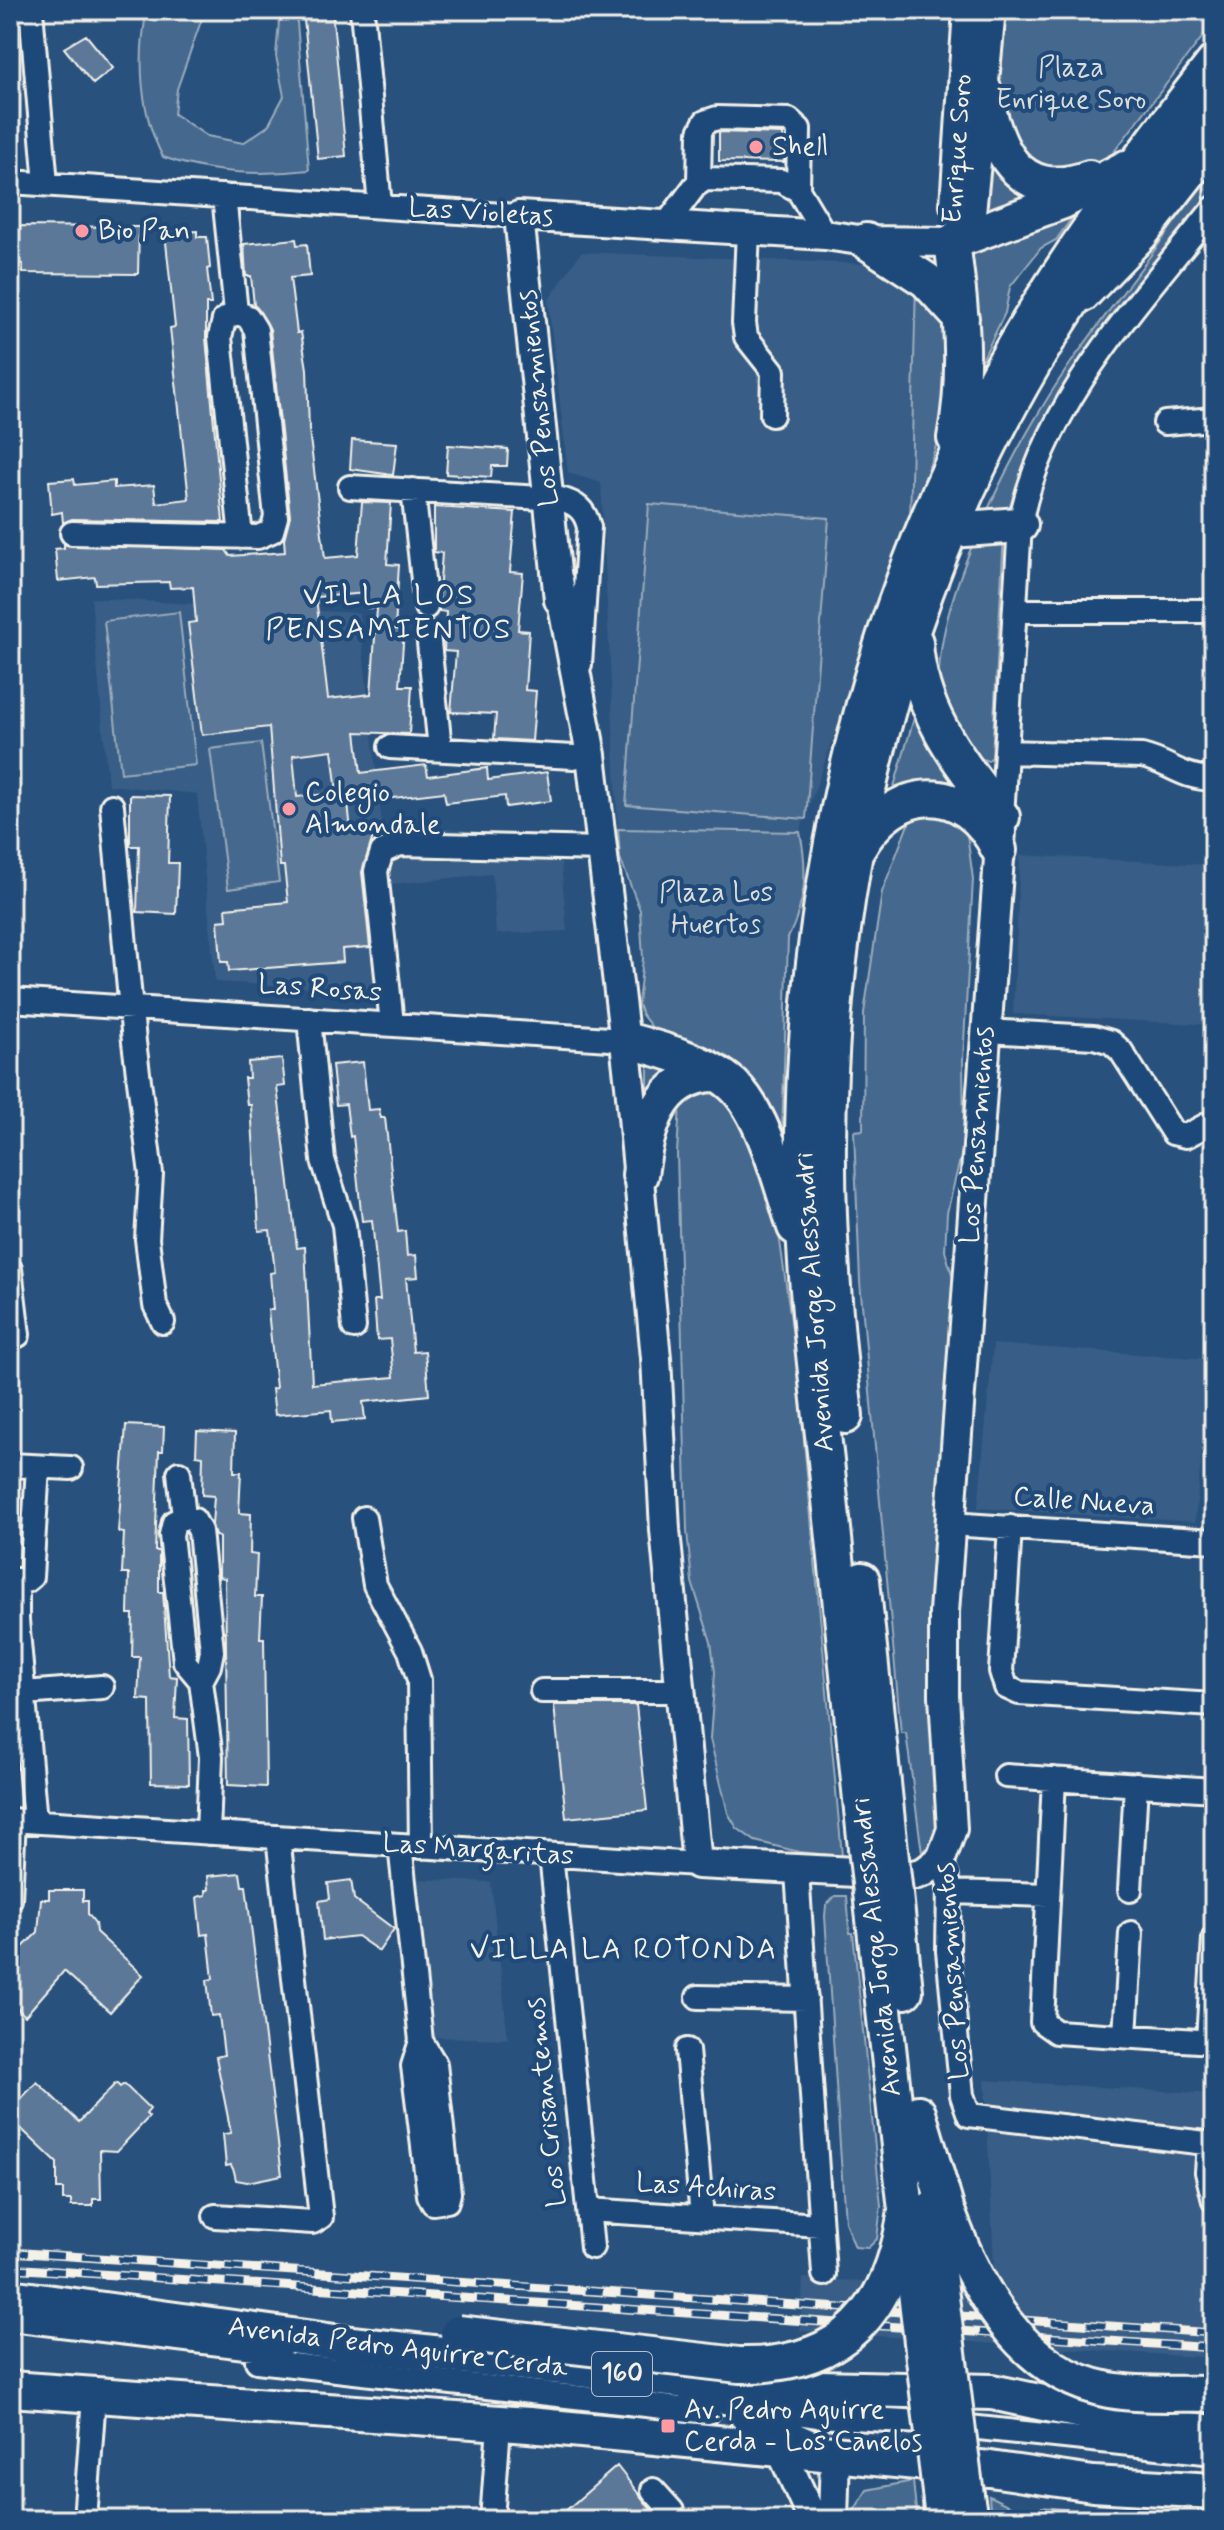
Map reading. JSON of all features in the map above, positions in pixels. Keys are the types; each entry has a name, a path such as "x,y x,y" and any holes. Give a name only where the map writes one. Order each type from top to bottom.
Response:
{"highway":[{"name":"Avenida Jorge Alessandri","path":"928,2210 883,1893 806,1261 805,1080 813,973 828,867 849,764 877,666 945,481 989,392 1040,304 1139,161 1214,63"},
{"path":"983,88 998,147 1022,173 1060,186 1139,161"},
{"name":"Avenida Jorge Alessandri","path":"878,1849 828,1211 832,1032 855,854 878,750 916,624 951,530 1000,424 1054,330 1148,191 1214,107"},
{"path":"945,481 963,385 961,318 952,242 1076,195 1139,161"},
{"path":"866,241 926,280 961,318"},
{"path":"951,530 1020,525"},
{"path":"916,624 917,663 934,721 1000,833"},
{"path":"855,854 883,818 906,804 930,797 942,797 965,807 985,826 1000,833"},
{"path":"617,1039 714,1074 733,1085 751,1109 806,1261"},
{"path":"640,1175 653,1119 666,1095 684,1080 714,1074"},
{"name":"Avenida Jorge Alessandri","path":"883,1893 918,2113 955,2507"},
{"path":"17,2305 143,2302 731,2364 794,2361 828,2349 870,2312 898,2253 928,2210 967,2260 988,2299 1015,2335 1056,2370 1109,2390 1214,2394"},
{"name":"Avenida Pedro Aguirre Cerda","path":"17,2305 733,2386 992,2392 1136,2423 1214,2433"},
{"name":"160","path":"10,2389 529,2425 835,2454 1093,2484 1214,2491"}],"main road":[{"name":"Enrique Soro","path":"952,242 968,10"},
{"name":"Enrique Soro","path":"952,242 971,213 991,10"},
{"name":"Las Violetas","path":"519,216 825,235 866,241 952,242"},
{"name":"Los Pensamientos","path":"519,216 574,757 594,849"},
{"path":"527,288 532,264 544,243 577,220"},
{"name":"Los Pensamientos","path":"558,580 579,678 594,849 617,1039 652,1465 665,1530"},
{"name":"Los Pensamientos","path":"941,1859 950,1840 953,1819 943,1661 950,1524 1000,833"},
{"name":"Los Pensamientos","path":"617,1039 640,1175 659,1400 665,1530 697,1864"},
{"name":"Las Margaritas","path":"697,1864 797,1872 914,1875 924,1872 941,1859"},
{"path":"781,2450 813,2520"},
{"path":"833,2520 835,2454"}],"street":[{"path":"31,10 46,184"},
{"path":"362,10 380,206"},
{"path":"699,182 700,132 705,122 717,118 789,120 799,129 798,190"},
{"path":"1054,330 1118,269 1214,150"},
{"path":"665,226 699,182 713,177 781,181 798,190 825,235"},
{"name":"Las Violetas","path":"10,182 519,216"},
{"path":"224,196 236,312"},
{"name":"Los Pensamientos","path":"1000,833 1020,525 1040,465 1086,371 1214,208"},
{"path":"748,231 744,323 746,337 773,371 772,415"},
{"path":"236,312 224,320 220,337 241,537"},
{"path":"72,533 241,537 266,536 276,525 256,330 248,317 236,312"},
{"path":"1165,423 1214,419"},
{"path":"350,487 549,498 574,503 584,514 589,527 579,678"},
{"path":"413,490 426,607"},
{"path":"1015,611 1214,611"},
{"path":"428,633 440,749"},
{"path":"390,747 574,757"},
{"path":"1006,752 1142,756 1182,775 1214,779"},
{"path":"112,806 151,1174 147,1239 155,1305 163,1322"},
{"path":"392,1024 376,871 382,852 400,844 594,849"},
{"name":"Las Rosas","path":"10,1000 617,1039"},
{"path":"309,1019 323,1160 344,1225 354,1327"},
{"path":"985,1031 1102,1038 1121,1051 1173,1133 1186,1136 1214,1121"},
{"path":"10,1269 18,1335"},
{"path":"10,1465 71,1468"},
{"path":"10,1899 20,1820 24,1693 14,1580 31,1577 38,1467"},
{"path":"179,1473 184,1517 174,1522 171,1535 185,1662 201,1681 211,1765 208,1833"},
{"path":"364,1518 375,1585 410,1651 419,1680 410,1846 421,2041 413,2066 429,2195 433,2203 440,2205 447,2201 449,2193 435,2064 421,2041"},
{"name":"Calle Nueva","path":"950,1524 1214,1541"},
{"path":"1010,1527 1001,1671 1006,1687 1019,1693 1214,1705"},
{"path":"24,1693 102,1687"},
{"path":"542,1691 680,1691"},
{"path":"1006,1776 1214,1790"},
{"path":"1054,1779 1042,2022 1056,2032 1211,2041 1214,1938"},
{"path":"1130,1890 1136,1784"},
{"name":"Las Margaritas","path":"20,1820 697,1864"},
{"path":"215,2216 313,2222 321,2217 278,1837"},
{"name":"Los Crisantemos","path":"551,1855 592,2247"},
{"name":"Los Pensamientos","path":"941,1859 949,1892 950,1972 962,2095 969,2115 1212,2144"},
{"path":"797,1872 824,2274"},
{"path":"949,1892 1048,1895"},
{"path":"1125,2036 1131,1933"},
{"path":"698,1997 806,1999"},
{"path":"687,2050 702,2217"},
{"path":"1212,2144 1207,2172 1209,2193 1214,2201"},
{"name":"Las Achiras","path":"588,2210 820,2225"},
{"path":"17,2305 799,2413 922,2422 1214,2453"},
{"path":"10,2332 707,2412 781,2428 835,2454"},
{"path":"85,2520 93,2410"},
{"path":"799,2413 820,2431 835,2454"},
{"path":"492,2520 498,2439"},
{"path":"653,2490 672,2511 673,2520"}],"shaded area":[{"path":"581,252 889,265 916,282 910,521 800,832 618,829 601,483 568,473 548,301"},
{"name":"Colegio Almondale","path":"91,598 359,613 382,824 559,838 567,931 496,934 492,874 373,886 380,991 215,982 197,794 108,785"},
{"path":"1020,855 1214,865 1214,1025 1013,1014"},
{"path":"993,1344 1211,1359 1195,1522 978,1508"},
{"path":"415,1879 491,1882 508,2039 431,2037"},
{"path":"985,2080 1214,2094 1214,2358 800,2331 803,2278 995,2288"}],"green space":[{"path":"147,10 205,10 177,89 174,114 207,136 243,143 268,126 284,96 276,56 280,10 296,10 309,170 235,172 199,167 163,157 145,104 142,47"},
{"name":"Plaza Enrique Soro","path":"1004,10 1214,10 1214,22 1113,153 1088,173 1021,164 997,81"},
{"path":"984,157 1056,195 989,214 985,207"},
{"path":"1214,161 1214,192 1066,389 1005,515 992,757 988,761 982,759 971,750 964,738 939,681 942,645 951,604 966,561 1006,473 1050,395 1181,214"},
{"path":"1081,205 1056,240 1041,248 1010,287 1005,313 971,383 962,256"},
{"path":"916,282 949,319 953,397 910,521"},
{"path":"649,504 829,518 806,819 626,805"},
{"path":"179,612 196,765 121,773 104,621"},
{"path":"914,718 964,786 891,797"},
{"path":"261,743 279,882 228,889 210,749"},
{"path":"931,808 963,824 973,879 963,1060 964,1143 947,1213 945,1251 955,1284 933,1554 929,1665 938,1815 934,1842 922,1853 906,1733 901,1733 860,1282 854,1131 863,1130 864,1013 882,892 914,815"},
{"name":"Plaza Los Huertos","path":"618,829 800,832 804,886 799,912 788,938 782,1135 760,1090 745,1075 659,1036 642,1015 638,1004 643,958 640,910 620,858"},
{"path":"648,1057 678,1063 649,1093 648,1090"},
{"path":"702,1085 732,1095 775,1205 797,1364 842,1856 799,1852 755,1841 737,1828 728,1813 710,1739 715,1672 711,1642 692,1582 687,1531 677,1153 680,1105"},
{"path":"835,1896 847,1896 850,1933 853,1933 881,2206 877,2239 868,2248 855,2247 845,2222 825,1916 826,1906"},
{"path":"913,2481 917,2520 853,2520 853,2512 867,2490"},
{"path":"989,2496 1039,2520 991,2520"},
{"path":"1041,2507 1141,2516 1135,2520 1065,2520"}],"building":[{"path":"303,10 332,10 346,156 318,159"},
{"path":"86,35 113,68 93,84 64,48"},
{"name":"Shell","path":"719,132 783,134 784,162 719,161"},
{"path":"10,226 139,227 138,274 23,273 23,264 10,264"},
{"path":"197,231 197,237 207,237 210,268 207,269 211,304 206,304 206,338 223,522 72,519 63,523 62,512 52,514 49,481 74,479 75,485 114,481 114,488 154,485 156,503 189,499 170,328 175,327 165,233"},
{"path":"296,239 297,245 307,244 310,276 290,278 297,333 301,332 307,369 309,430 325,558 358,555 362,502 391,503 387,564 399,565 395,629 404,630 400,686 412,686 409,734 356,732 361,773 426,765 428,776 487,768 488,780 547,772 551,801 506,807 505,796 446,803 444,792 385,799 384,788 347,792 351,832 375,830 362,872 370,947 342,949 343,962 229,971 228,962 221,962 218,921 227,920 226,908 288,902 284,866 280,866 269,727 202,735 188,623 196,622 193,587 170,588 169,582 96,584 95,577 58,581 55,549 64,548 64,544 226,550 230,556 285,552 284,539 290,516 270,329 254,305 251,276 246,276 244,244","holes":["368,593 367,608 377,608 371,694 328,699 316,597","332,750 337,793 297,797 293,755"]},
{"path":"352,440 397,443 393,475 350,469"},
{"path":"448,445 508,449 507,466 492,466 491,477 446,474"},
{"path":"434,507 515,512 510,572 523,573 518,630 529,631 525,690 536,691 532,741 494,739 496,714 451,712 456,652 444,651 446,612 439,611 442,553 434,552"},
{"path":"130,795 170,796 168,863 178,863 176,914 137,912 139,846 130,846"},
{"path":"282,1059 285,1086 277,1087 297,1248 305,1247 312,1384 394,1377 390,1339 377,1340 374,1300 380,1300 372,1220 362,1221 353,1136 350,1137 346,1104 336,1105 332,1065 363,1062 368,1110 379,1109 381,1118 385,1118 398,1232 405,1231 407,1256 416,1255 418,1277 406,1278 413,1352 425,1351 429,1395 363,1402 365,1419 332,1422 331,1410 275,1415 272,1389 276,1388 268,1310 273,1310 270,1273 275,1272 270,1230 259,1231 251,1105 247,1105 244,1078 249,1078 248,1062"},
{"path":"126,1425 164,1427 163,1451 159,1451 155,1551 159,1551 159,1592 163,1592 169,1676 177,1677 175,1718 188,1719 189,1784 151,1783 150,1700 138,1699 140,1657 132,1657 133,1614 128,1614 129,1574 122,1574 124,1533 118,1532"},
{"path":"197,1431 235,1433 234,1472 241,1472 239,1513 251,1514 250,1554 257,1555 255,1597 262,1597 260,1638 264,1638 266,1787 228,1785 225,1578 219,1577 219,1537 215,1536 212,1525 214,1496 202,1495 203,1456 196,1455"},
{"path":"554,1705 636,1705 647,1810 566,1818"},
{"path":"240,1873 242,1886 246,1886 282,2175 247,2182 236,2180 231,2165 226,2166 223,2134 231,2133 216,2057 224,2055 219,2015 211,2016 207,1980 213,1979 208,1934 201,1935 197,1897 206,1895 206,1890 209,1890 208,1876"},
{"path":"351,1880 354,1899 394,1929 379,1951 357,1936 323,1940 319,1901 330,1899 328,1883"},
{"path":"49,1890 83,1890 83,1901 88,1901 88,1914 95,1923 96,1932 143,1975 110,2012 64,1971 25,2016 10,2001 10,1960 38,1932 41,1899 49,1899"},
{"path":"37,2082 79,2122 116,2083 120,2087 124,2084 150,2109 146,2114 149,2117 117,2151 100,2150 101,2199 93,2199 93,2206 71,2206 71,2200 63,2200 63,2189 57,2189 57,2163 10,2118 10,2110"},
{"path":"617,2466 659,2520 555,2520"}],"railway":[{"path":"10,2252 1214,2333"},
{"path":"10,2268 1214,2348"}],"place":[{"name":"Shell","path":"756,147"},
{"name":"Bio Pan","path":"82,231"},
{"name":"Colegio Almondale","path":"289,809"},
{"name":"Av. Pedro Aguirre Cerda - Los Canelos","path":"668,2426"}],"district":[{"name":"VILLA LOS PENSAMIENTOS","path":"389,612"},
{"name":"VILLA LA ROTONDA","path":"624,1949"}]}
